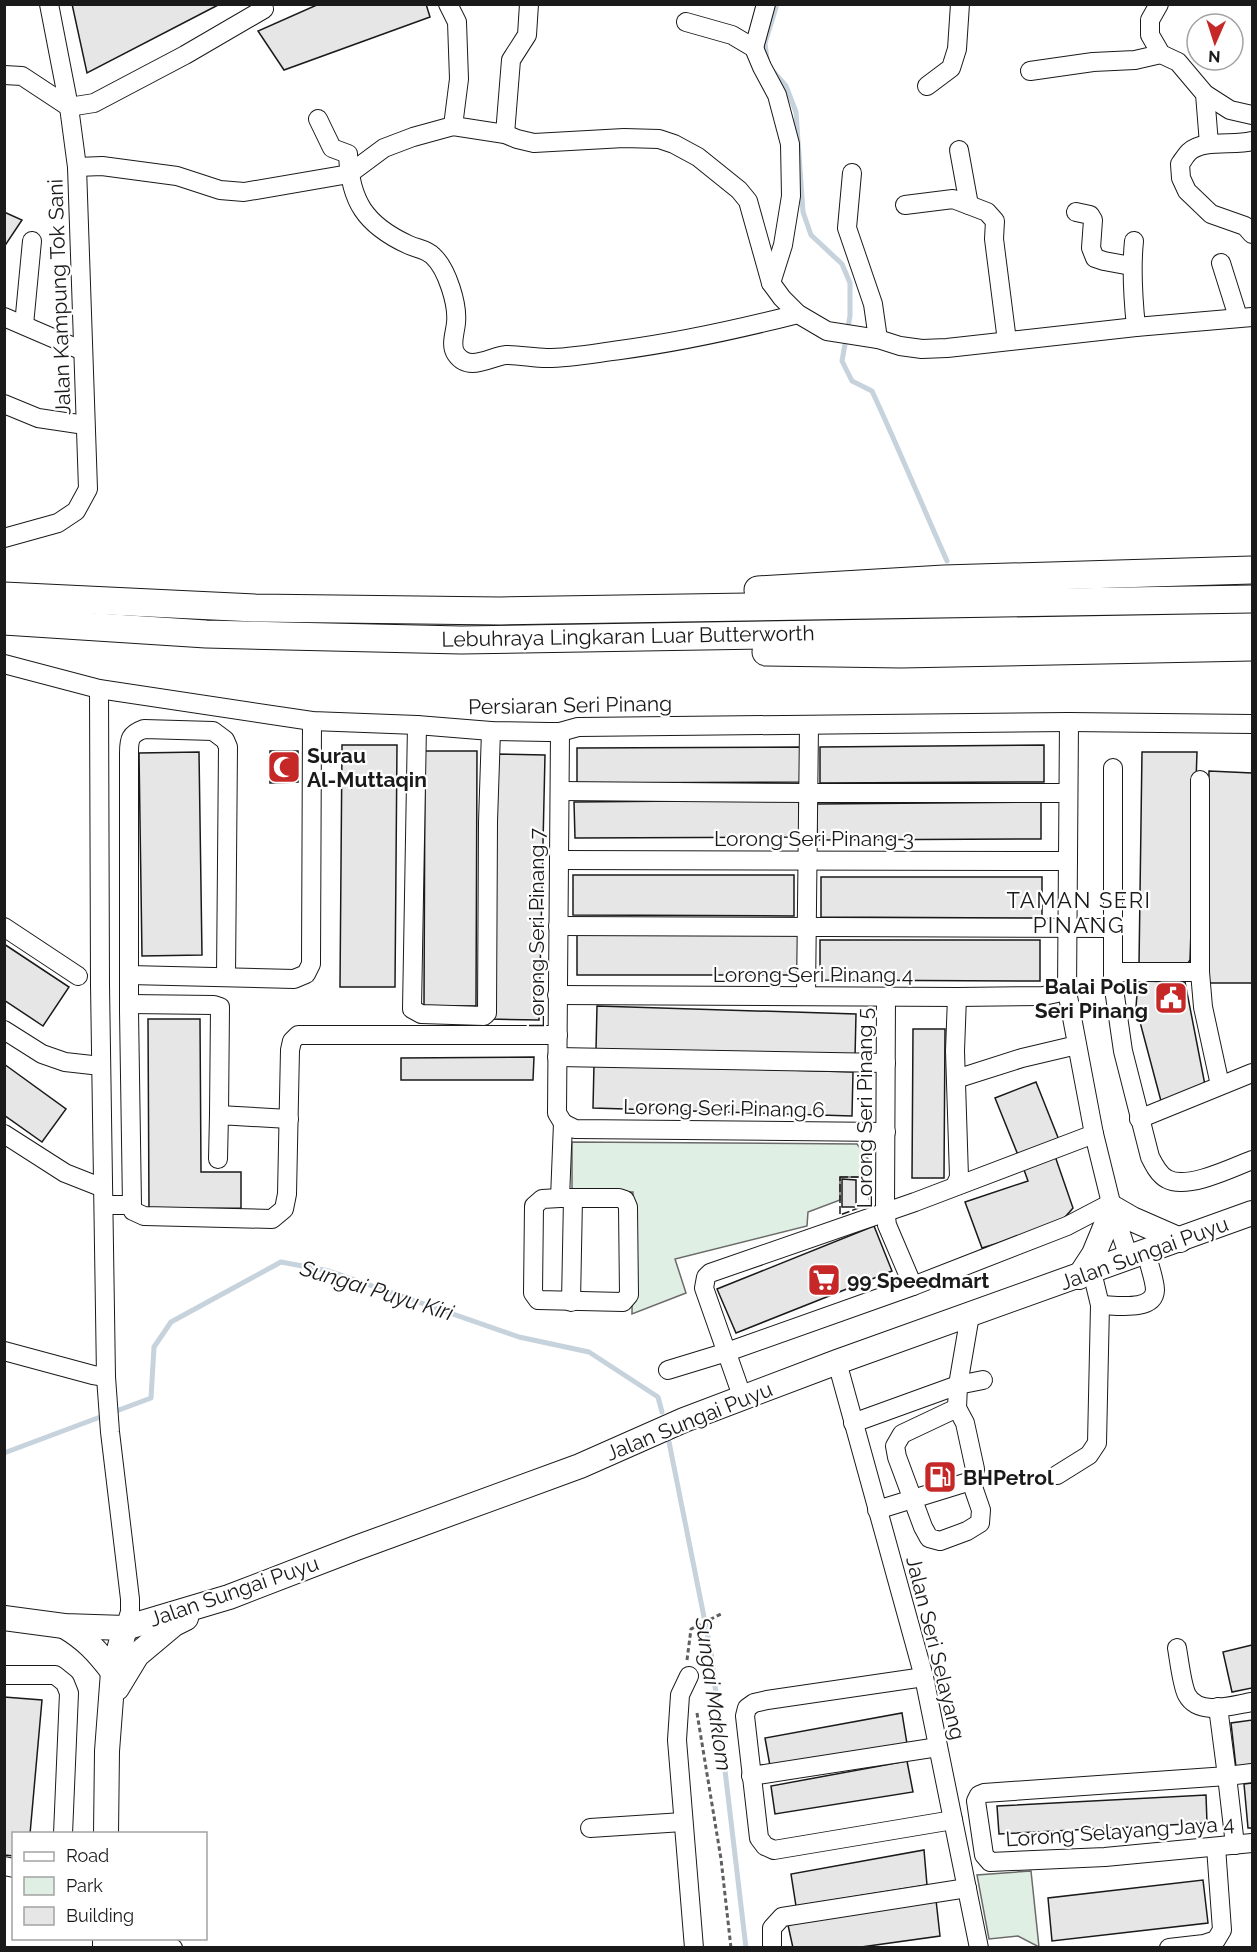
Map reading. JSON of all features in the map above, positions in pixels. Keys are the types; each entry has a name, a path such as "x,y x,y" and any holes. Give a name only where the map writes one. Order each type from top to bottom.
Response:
{"highway":[{"path":"590,610 673,595 720,592 944,579 1252,570"},
{"name":"Lebuhraya Lingkaran Luar Butterworth","path":"4,596 255,608 590,610 1240,599"},
{"name":"Lebuhraya Lingkaran Luar Butterworth","path":"4,621 206,634 461,640 1243,627"},
{"path":"592,637 685,651 890,654 1252,647"}],"main road":[{"path":"1086,1274 1112,1205 1132,1220 1180,1240"},
{"name":"Jalan Sungai Puyu","path":"4,1618 64,1626 125,1628 229,1597 580,1466 684,1420 837,1362 1252,1214"},
{"path":"112,1696 137,1655 174,1624 229,1597"},
{"path":"64,1626 83,1637 113,1672"},
{"path":"106,1832 107,1751 113,1672 125,1628"}],"street":[{"name":"Jalan Kampung Tok Sani","path":"4,538 58,523 76,511 88,489 77,167 69,107 49,4"},
{"path":"448,4 457,22 459,79 453,126"},
{"path":"505,134 511,60 527,35 529,4"},
{"path":"754,48 766,4"},
{"path":"927,86 951,68 957,49 960,4"},
{"path":"1159,4 1150,20 1150,35 1161,54 1178,62 1205,94 1230,110 1252,115"},
{"path":"4,75 22,76 69,107 94,103 185,55 264,9"},
{"path":"687,22 732,35 754,48 777,95 790,144 791,196 783,245 771,283"},
{"path":"1030,71 1093,62 1135,60 1161,54"},
{"path":"1205,94 1209,144"},
{"path":"318,119 332,148 348,154 349,174 360,208 375,225 411,246 427,250 441,263 454,298 457,322 453,344 456,354 464,361 487,362 500,355 548,358 576,356 648,346 731,331 798,314"},
{"path":"77,167 102,166 167,175 220,190 244,192 349,174 384,148 453,126 505,134 534,144 624,138 659,139 698,157 739,190 748,201 771,283 798,314 827,332 873,338 900,346 922,349 1245,317 1221,263"},
{"path":"1252,141 1209,144 1191,150 1180,164 1181,178 1187,191 1211,214 1245,226 1252,234"},
{"path":"959,150 969,205"},
{"path":"852,173 847,228 873,304 873,338"},
{"path":"905,205 953,199 987,212 994,221 994,239 1007,341"},
{"path":"1076,212 1090,215 1093,220 1091,248 1095,258 1131,266"},
{"path":"24,326 32,241"},
{"path":"1134,241 1131,266 1136,327"},
{"path":"4,317 83,351"},
{"path":"4,404 38,418 85,425"},
{"name":"Persiaran Seri Pinang","path":"4,664 99,688 312,721 417,725 491,731 560,732 578,727 1069,722 1252,724"},
{"path":"99,688 101,1066 107,1382 110,1432 130,1599 130,1612 125,1628"},
{"path":"129,975 294,979 306,974 311,964 312,721"},
{"path":"1069,722 1067,991 1094,1134 1112,1205 1155,1289 1153,1297 1143,1305 1100,1305"},
{"path":"417,725 412,1009 416,1013 484,1016 487,1013 491,731"},
{"path":"806,996 809,725"},
{"path":"226,977 228,747 225,740 213,731 144,729 135,733 129,741 129,1004 133,1211 144,1216 272,1219 284,1209 287,1194 290,1050 291,1041 298,1035 558,1035"},
{"name":"Lorong Seri Pinang 7","path":"560,732 557,1113 563,1123 571,1302"},
{"path":"1113,768 1113,972 1123,1051 1150,1158 1158,1171 1167,1179 1180,1183 1198,1180 1252,1161"},
{"path":"1200,780 1200,972 1203,1007 1220,1085"},
{"path":"560,791 1068,793"},
{"name":"Lorong Seri Pinang 3","path":"559,860 1068,861"},
{"path":"558,926 1112,928"},
{"path":"4,927 78,976"},
{"path":"1113,972 1200,972"},
{"name":"Lorong Seri Pinang 4","path":"557,995 957,997 1043,996 1067,991"},
{"name":"Lorong Seri Pinang 5","path":"886,997 885,1210 887,1225 913,1286"},
{"path":"955,1186 959,1177 956,1079 957,997"},
{"path":"129,1004 214,1005 220,1007 218,1159"},
{"path":"4,1030 42,1054 65,1062 101,1066"},
{"path":"956,1079 1022,1058 1077,1045"},
{"path":"557,1057 886,1063"},
{"path":"1139,1119 1252,1073"},
{"path":"219,1115 289,1119"},
{"name":"Lorong Seri Pinang 6","path":"563,1123 575,1129 886,1132"},
{"path":"4,1134 104,1196 132,1205"},
{"path":"743,1399 704,1288 706,1277 710,1273 1094,1134"},
{"path":"619,1197 625,1200 628,1207 628,1294 623,1302 538,1300 533,1293 534,1206 542,1199 567,1198 619,1197"},
{"path":"668,1370 727,1352 913,1286 1067,1226 1112,1205"},
{"path":"1057,1475 1089,1455 1097,1443 1100,1305 1086,1274"},
{"path":"957,1408 902,1434 895,1446 912,1499 929,1538 940,1541 967,1531 980,1522 981,1510 971,1481 975,1469 965,1423 957,1408 958,1385 970,1315"},
{"path":"4,1351 93,1375 107,1382"},
{"name":"Jalan Seri Selayang","path":"837,1362 924,1677 979,1947"},
{"path":"853,1423 958,1385 983,1380"},
{"path":"877,1510 971,1481"},
{"path":"1177,1648 1187,1695 1197,1705 1210,1708 1252,1702"},
{"path":"4,1675 55,1675 65,1683 69,1693 63,1832"},
{"path":"689,1676 680,1695 677,1740 693,1947"},
{"path":"924,1677 767,1700 754,1703 747,1708 745,1716 759,1838 765,1846 774,1850 953,1820"},
{"path":"1218,1707 1227,1776 1244,1844"},
{"path":"751,1776 938,1747"},
{"path":"1227,1776 1252,1773"},
{"name":"Lorong Selayang Jaya 4","path":"1227,1776 984,1793 976,1801 984,1854 990,1863 1105,1857 1244,1844"},
{"path":"590,1828 683,1822"},
{"path":"1168,1947 1204,1944 1216,1940 1222,1930 1216,1847"},
{"path":"772,1947 772,1928 782,1917 967,1888"},
{"path":"105,1942 173,1947"}],"path":[{"path":"721,1614 691,1629 687,1658 721,1859 731,1947"}],"green space":[{"path":"572,1142 857,1144 868,1159 869,1177 840,1177 840,1200 808,1212 807,1226 675,1259 686,1293 632,1314 633,1192 572,1191"},
{"path":"1031,1871 1039,1947 1018,1936 989,1939 977,1875"}],"building":[{"path":"72,4 220,4 87,73"},
{"path":"319,4 426,4 430,17 284,70 258,31"},
{"path":"4,212 22,220 4,247"},
{"path":"342,745 397,745 395,987 340,987"},
{"path":"1044,745 1044,782 820,783 820,747"},
{"path":"801,747 801,782 577,783 577,748"},
{"name":"Surau Al-Muttaqin","path":"270,751 298,751 298,782 270,783"},
{"path":"425,751 477,751 476,1006 424,1006"},
{"path":"199,752 202,955 142,956 139,753"},
{"path":"1142,752 1197,752 1190,960 1187,965 1139,965"},
{"path":"495,754 545,755 539,1020 489,1019"},
{"path":"1209,771 1252,773 1252,983 1206,983"},
{"path":"799,800 799,837 575,838 574,802"},
{"path":"1041,802 1041,839 817,840 816,804"},
{"path":"573,875 794,875 794,916 573,915"},
{"path":"821,877 1042,877 1042,918 821,917"},
{"path":"577,934 798,934 798,975 577,975"},
{"path":"820,940 1040,940 1040,981 820,980"},
{"path":"4,944 69,987 43,1026 4,1000"},
{"path":"1138,981 1185,982 1205,1085 1161,1101 1136,1007"},
{"path":"597,1006 856,1014 855,1058 596,1050"},
{"path":"148,1019 200,1019 201,1172 241,1172 241,1208 149,1209"},
{"path":"913,1029 945,1029 944,1178 912,1178"},
{"path":"534,1057 533,1080 401,1080 401,1058"},
{"path":"4,1064 66,1109 42,1142 4,1115"},
{"path":"594,1064 853,1072 852,1116 593,1108"},
{"path":"1036,1082 1059,1140 1018,1155 995,1098"},
{"path":"1055,1156 1073,1208 1058,1225 982,1248 965,1202 1028,1181 1023,1167"},
{"path":"842,1179 856,1180 856,1207 842,1207"},
{"path":"874,1226 892,1271 736,1333 717,1289"},
{"path":"1252,1645 1252,1688 1232,1692 1223,1652"},
{"path":"4,1697 42,1700 30,1832 12,1832 12,1856 4,1855"},
{"path":"902,1713 907,1744 770,1766 765,1738"},
{"path":"1252,1720 1252,1764 1236,1767 1231,1723"},
{"path":"907,1761 913,1792 775,1814 771,1786"},
{"path":"1252,1783 1252,1828 1248,1828 1244,1784"},
{"path":"1206,1795 1207,1823 999,1834 997,1806"},
{"path":"924,1850 927,1885 796,1906 791,1874"},
{"path":"1203,1880 1208,1923 1052,1941 1048,1898"},
{"path":"936,1900 940,1936 854,1948 793,1948 788,1925"}],"waterway":[{"path":"767,59 765,43 777,4"},
{"path":"772,70 786,86 796,112 803,212 811,235 842,264 850,283 850,316 842,361 852,381 872,391 947,561"},
{"name":"Sungai Puyu Kiri","path":"4,1453 151,1398 154,1347 171,1322 281,1262 329,1271 519,1337 589,1352 658,1397 662,1412"},
{"name":"Sungai Maklom","path":"669,1442 711,1652 746,1948"}],"fence":[{"path":"840,1177 869,1177 869,1204 840,1215 840,1177"}],"place":[{"name":"Surau Al-Muttaqin","path":"284,767"},
{"name":"Balai Polis Seri Pinang","path":"1171,998"},
{"name":"99 Speedmart","path":"824,1280"},
{"name":"BHPetrol","path":"940,1477"}],"district":[{"name":"TAMAN SERI PINANG","path":"1079,912"}]}
